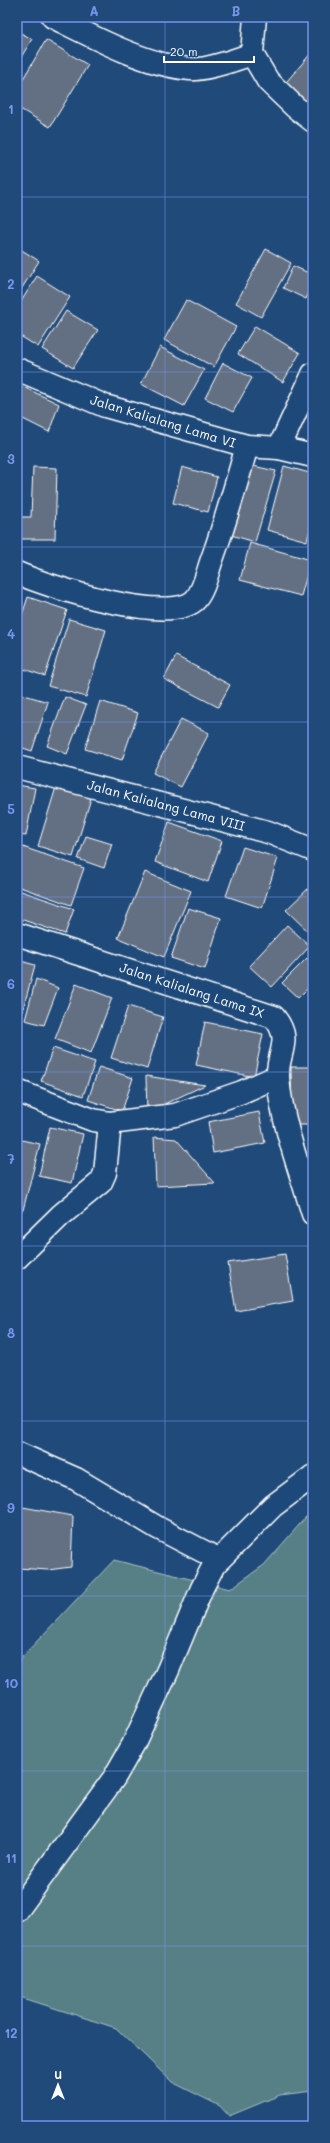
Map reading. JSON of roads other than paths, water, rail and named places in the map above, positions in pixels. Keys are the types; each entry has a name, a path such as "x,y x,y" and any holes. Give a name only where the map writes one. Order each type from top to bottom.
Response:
{"street":[{"path":"53,17 113,47 154,61 191,70 242,57"},
{"path":"242,57 255,17"},
{"path":"242,57 295,107 313,121"},
{"name":"Jalan Kalialang Lama VI","path":"17,369 105,406 247,446 279,448 313,456"},
{"path":"279,448 313,374"},
{"path":"17,573 84,596 129,605 161,609 189,604 196,599 203,587 231,506 247,446"},
{"name":"Jalan Kalialang Lama VIII","path":"17,766 268,832 313,850"},
{"name":"Jalan Kalialang Lama IX","path":"17,934 274,1017 282,1026 285,1042 278,1076"},
{"path":"17,1091 93,1120 110,1123 175,1115 242,1092 278,1076 285,1116 313,1214"},
{"path":"17,1258 61,1215 101,1182 105,1173 110,1123"},
{"path":"17,1453 76,1479 158,1528 218,1559"},
{"path":"17,1911 114,1778 133,1744 168,1670 202,1588 218,1559 273,1506 313,1476"}]}
